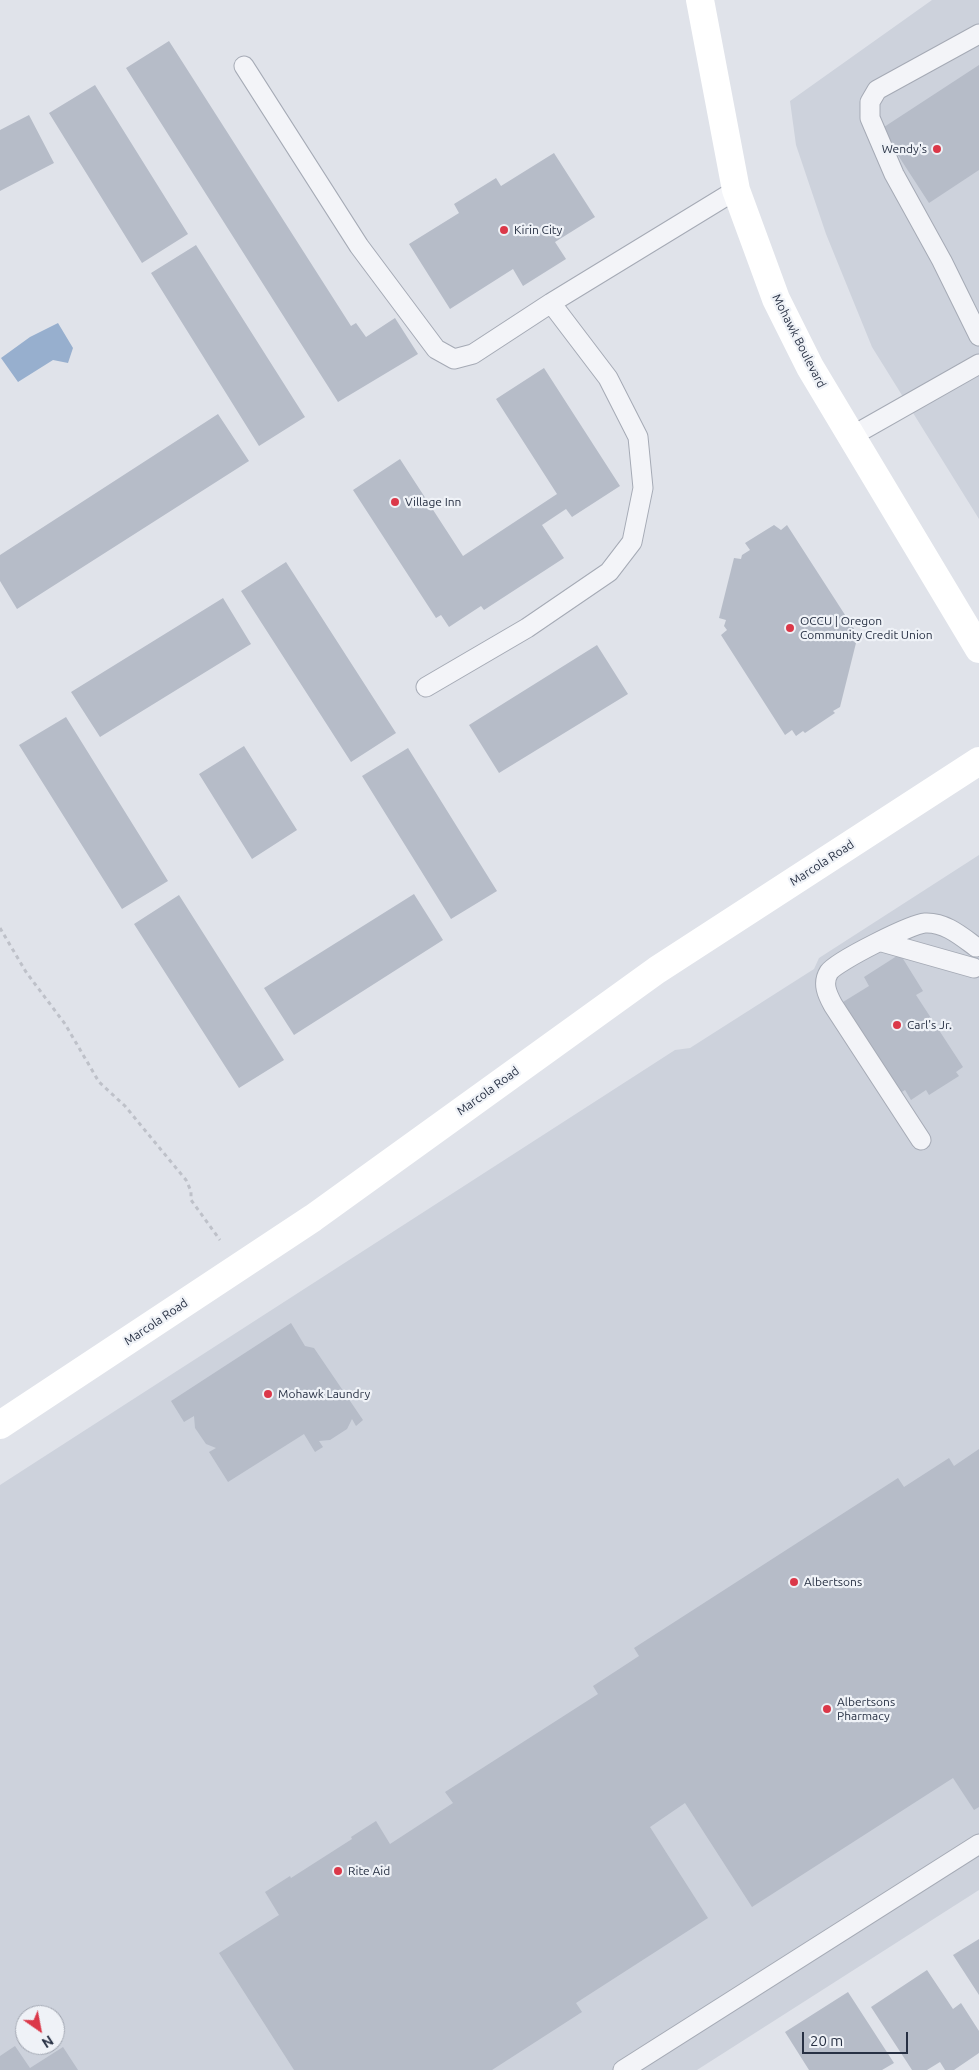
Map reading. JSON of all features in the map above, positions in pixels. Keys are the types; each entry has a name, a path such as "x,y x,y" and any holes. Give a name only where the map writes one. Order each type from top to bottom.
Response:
{"main road":[{"name":"Mohawk Boulevard","path":"700,0 736,190 776,299 810,367 979,649"},
{"name":"Marcola Road","path":"0,1425 313,1218 649,975 979,761"}],"lane":[{"path":"979,34 877,90 870,102 870,118 894,174 942,261 979,336"},
{"path":"244,66 359,246 436,349 454,359 473,354 551,303 736,190"},
{"path":"426,687 527,628 608,572 632,542 644,488 638,437 608,378 551,303"},
{"path":"852,436 979,364"},
{"path":"921,1140 832,1005 826,992 825,982 828,973 836,965 908,928 924,923 941,925 955,932 976,947"},
{"path":"882,942 974,968"},
{"path":"623,2070 979,1844"}],"path":[{"path":"0,928 26,972 65,1024 100,1082 125,1106 186,1180 191,1191 191,1200 239,1267"}],"shaded area":[{"path":"932,0 979,0 979,519 872,347 826,234 796,145 790,101"},
{"path":"979,855 979,1890 697,2070 0,2070 0,1485 675,1050 690,1048 814,969 819,958"}],"water":[{"path":"58,323 73,348 68,363 53,360 18,382 1,358 30,337"}],"building":[{"path":"169,41 351,326 356,323 366,337 395,318 418,354 338,402 126,68"},
{"name":"Wendy's","path":"979,65 979,170 929,203 881,129"},
{"path":"95,85 188,234 142,263 49,113"},
{"path":"29,115 54,163 0,191 0,130"},
{"name":"Kirin City","path":"554,153 595,217 555,242 566,259 523,286 513,269 450,309 409,244 459,213 454,204 496,178 501,186"},
{"path":"196,245 305,417 259,446 151,273"},
{"name":"Village Inn","path":"544,368 620,486 572,517 566,509 542,525 564,558 484,610 481,606 449,627 441,615 436,618 353,490 400,459 463,556 557,494 496,399"},
{"path":"218,414 249,461 17,609 0,581 0,555"},
{"name":"OCCU | Oregon Community Credit Union","path":"774,525 781,530 787,525 858,635 840,707 833,711 835,713 805,733 803,731 796,736 792,730 785,735 721,635 727,630 724,626 726,620 719,618 734,558 741,559 742,555 750,550 745,543"},
{"path":"286,562 396,733 351,762 241,591"},
{"path":"223,598 251,644 100,737 71,692"},
{"path":"597,645 628,694 499,773 469,725"},
{"path":"66,717 168,881 122,909 19,745"},
{"path":"244,746 297,830 252,859 199,774"},
{"path":"408,748 497,891 451,919 362,776"},
{"path":"414,894 443,940 294,1035 264,988"},
{"path":"179,895 284,1060 239,1088 134,924"},
{"name":"Carl's Jr.","path":"900,954 923,991 916,995 963,1067 956,1072 959,1076 929,1095 926,1090 911,1100 905,1090 900,1093 857,1057 872,1047 843,1002 869,986 864,977"},
{"path":"291,1323 305,1346 314,1348 363,1420 356,1426 352,1419 347,1429 330,1440 319,1441 323,1447 315,1452 304,1434 228,1482 209,1452 216,1448 206,1444 195,1428 194,1416 184,1422 171,1401"},
{"path":"979,1449 979,1807 974,1810 953,1778 752,1907 685,1803 650,1827 708,1918 576,2003 582,2012 492,2070 294,2070 219,1953 279,1915 265,1892 290,1876 291,1878 352,1839 351,1837 376,1821 390,1844 453,1803 445,1792 598,1694 593,1686 639,1656 634,1648 898,1478 904,1487 949,1458 954,1466"},
{"path":"979,1939 979,1995 953,1955"},
{"path":"927,1970 953,2009 961,2003 979,2031 979,2053 954,2070 945,2070 940,2062 927,2070 912,2070 871,2007"},
{"path":"848,1992 894,2063 882,2070 809,2070 785,2032"},
{"path":"15,2046 15,2055 21,2055 30,2068 50,2055 65,2055 65,2050 78,2070 0,2070 0,2056"}],"place":[{"name":"Wendy's","path":"937,149"},
{"name":"Kirin City","path":"504,230"},
{"name":"Village Inn","path":"395,502"},
{"name":"OCCU | Oregon Community Credit Union","path":"790,628"},
{"name":"Carl's Jr.","path":"897,1025"},
{"name":"Mohawk Laundry","path":"268,1394"},
{"name":"Albertsons","path":"794,1582"},
{"name":"Albertsons Pharmacy","path":"827,1709"},
{"name":"Rite Aid","path":"338,1871"}]}
